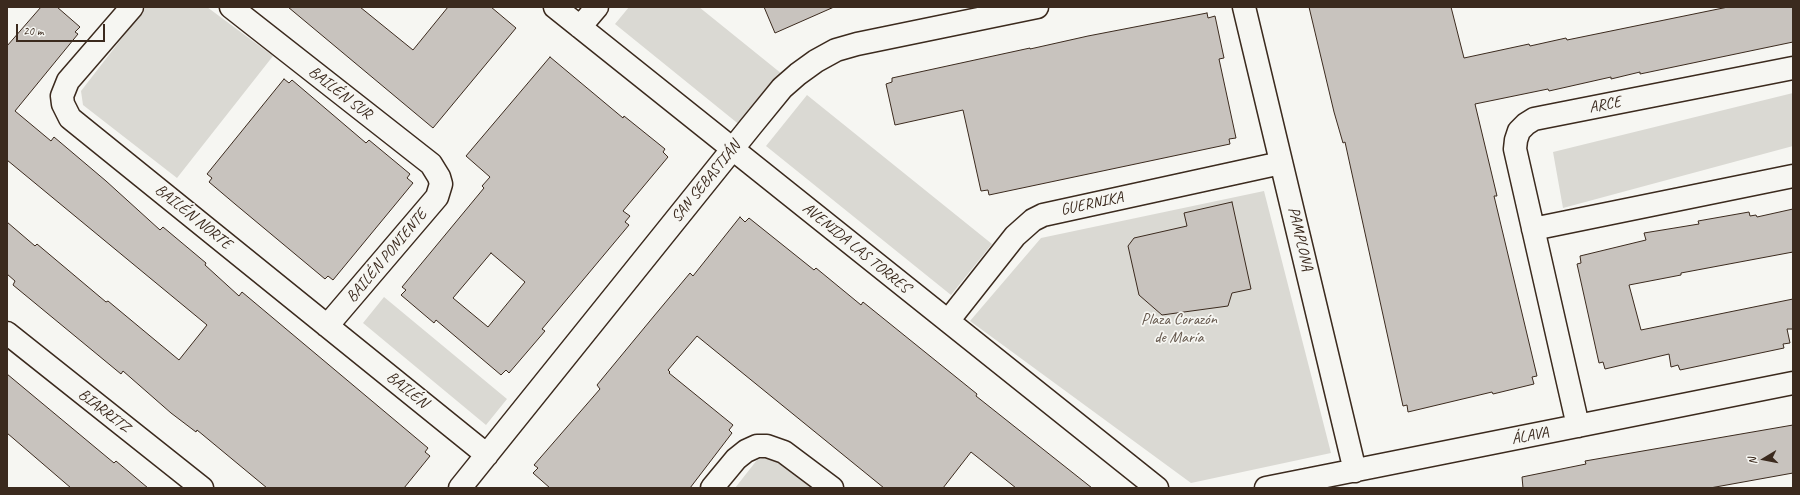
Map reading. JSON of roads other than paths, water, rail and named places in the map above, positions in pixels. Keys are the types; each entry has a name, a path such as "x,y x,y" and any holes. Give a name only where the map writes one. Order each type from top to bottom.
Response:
{"street":[{"name":"BAILÉN NORTE","path":"132,7 68,81 62,96 63,104 70,118 327,326"},
{"name":"BAILÉN SUR","path":"231,7 431,164 439,177 441,184"},
{"name":"AVENIDA LAS TORRES","path":"555,7 1157,488"},
{"path":"580,27 597,7"},
{"name":"SAN SEBASTIÁN","path":"460,488 732,149 782,88 798,74 816,61 836,50 879,38 1037,7"},
{"name":"PAMPLONA","path":"1244,7 1355,470"},
{"name":"ARCE","path":"1578,426 1515,149 1519,131 1534,119 1544,116 1793,68"},
{"name":"GUERNIKA","path":"948,321 1015,236 1032,220 1043,215 1281,163"},
{"path":"1533,229 1793,176"},
{"name":"BAILÉN PONIENTE","path":"327,326 433,202 440,191 441,184"},
{"name":"BAILÉN","path":"327,326 487,455"},
{"name":"BIARRITZ","path":"7,333 202,488"},
{"name":"ÁLAVA","path":"1266,488 1793,383"},
{"path":"712,488 736,459 746,451 757,446 767,446 784,452 832,488"}],"park label":[{"name":"Plaza Corazón de María","path":"1179,329"}]}
